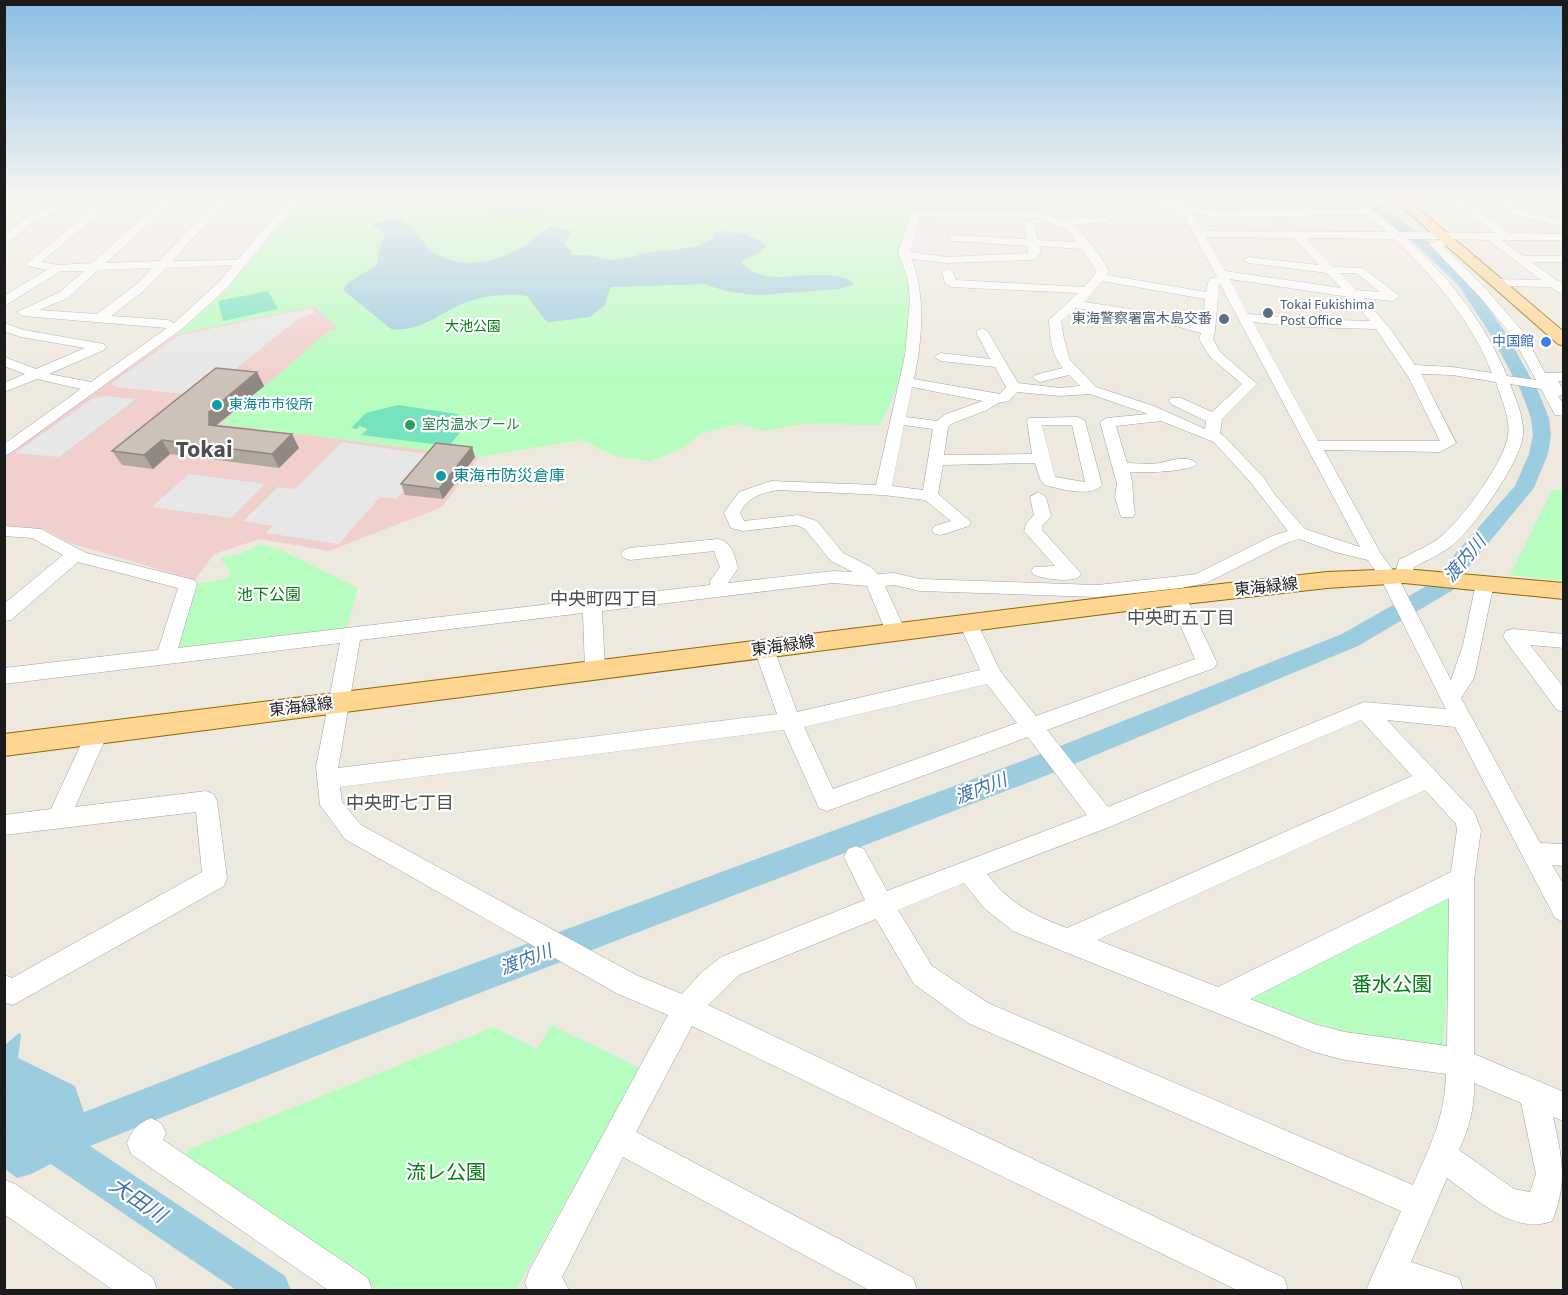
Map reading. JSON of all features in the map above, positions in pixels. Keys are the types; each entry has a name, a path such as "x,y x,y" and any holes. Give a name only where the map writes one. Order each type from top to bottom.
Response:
{"main road":[{"path":"1466,258 1563,341"},
{"name":"東海緑線","path":"4,745 1327,580 1396,583 1430,578 1563,591"}],"street":[{"path":"38,258 32,264 58,268 233,262"},
{"path":"4,319 64,295 104,258"},
{"path":"99,319 142,286 168,258"},
{"path":"4,451 206,293 236,258"},
{"path":"4,440 88,387 179,325 209,299 247,258"},
{"path":"883,490 912,355 916,300 914,280 905,258"},
{"path":"934,258 987,258"},
{"path":"1027,258 1027,273"},
{"path":"1091,390 1071,370 1062,357 1056,320 1100,277 1103,272 1096,258"},
{"path":"1213,258 1374,556 1396,583 1461,719 1563,910"},
{"path":"1313,445 1440,447 1448,443 1411,369 1355,294 1319,258"},
{"path":"1396,583 1405,564 1451,538 1467,519 1507,460 1516,438 1505,379 1496,361 1464,308 1420,258"},
{"path":"1449,258 1497,309 1518,336 1560,412 1563,412"},
{"path":"1521,259 1563,259"},
{"path":"1521,259 1560,287"},
{"path":"1214,427 1250,384 1215,354 1206,339 1209,331 1209,296 1213,282 1223,276 1393,297 1364,272 1249,260"},
{"path":"4,302 58,268"},
{"path":"948,272 951,283 994,287 1066,288 1086,291"},
{"path":"1100,277 1209,296"},
{"path":"1497,283 1560,287"},
{"path":"1291,285 1293,300"},
{"path":"1072,304 1147,315 1176,316 1209,331"},
{"path":"23,312 168,324"},
{"path":"1244,317 1379,325"},
{"path":"4,327 21,333 99,347 4,388"},
{"path":"982,332 1013,387"},
{"path":"941,357 980,363 1000,363"},
{"path":"4,361 37,374 88,387"},
{"path":"1411,369 1505,379 1546,386"},
{"path":"1040,378 1071,370"},
{"path":"1563,377 1548,376 1563,404"},
{"path":"906,382 942,387 994,399 1004,398 1013,387"},
{"path":"1013,387 1060,392 1091,390 1149,409 1183,426 1214,427"},
{"path":"930,496 941,426 950,418 984,407 994,399"},
{"path":"1176,401 1214,427 1219,439 1258,481 1269,498 1299,533 1352,552 1374,556"},
{"path":"1078,421 1094,485 1089,487 1051,482 1041,458 1034,421 1078,421 1128,422 1163,416"},
{"path":"898,420 941,426"},
{"path":"1107,422 1125,484 1123,497 1127,513"},
{"path":"936,460 1041,458"},
{"path":"1119,467 1154,469 1168,465 1189,464"},
{"path":"896,632 874,580 865,571 837,558 811,525 798,520 743,526 737,524 732,513 735,502 748,492 778,485 883,490 930,496 963,522 941,530"},
{"path":"1038,497 1043,516 1034,524 1033,531 1085,591"},
{"path":"4,531 34,533 80,557 188,584 165,656"},
{"path":"4,676 833,577 894,579 920,585 1085,591 1121,590 1200,579 1278,540 1299,533"},
{"path":"630,554 718,545 728,558 729,568 719,581 720,590"},
{"path":"4,615 76,554"},
{"path":"1040,571 1072,574"},
{"path":"1450,696 1464,678 1473,645 1476,582"},
{"path":"764,649 790,720 827,801 1034,730 1207,663 1177,597"},
{"path":"592,606 595,670"},
{"path":"968,623 992,675 1104,819"},
{"path":"351,635 327,767 331,805 353,832 627,985 686,1009 1272,1290"},
{"path":"1563,640 1514,636 1563,704"},
{"path":"328,779 812,717 992,675"},
{"path":"553,1290 541,1283 686,1009 706,985 730,966 969,870 1104,819 1364,710 1461,719"},
{"path":"1364,710 1466,819 1468,830 1462,879 1460,1100 1453,1130 1386,1281 1447,1290"},
{"path":"58,819 97,733"},
{"path":"1067,941 1427,779"},
{"path":"4,825 206,801 215,878 13,992 4,988"},
{"path":"1533,853 1563,855"},
{"path":"856,857 881,905 923,975 978,1013 1419,1203"},
{"path":"969,870 1000,909 1022,923 1067,941 1314,1038 1460,1062 1563,1107"},
{"path":"1221,1000 1462,879"},
{"path":"1441,1155 1507,1203 1540,1210 1551,1174 1534,1095"},
{"path":"151,1133 142,1143 356,1290"},
{"path":"618,1138 901,1290"},
{"path":"4,1195 141,1290"}],"shaded area":[{"path":"314,306 340,329 328,332 221,424 479,457 442,507 329,551 260,539 214,554 195,580 70,543 44,529 5,527 4,457 177,334"},
{"path":"312,308 315,313 299,318 202,396 115,387 111,384 180,335"},
{"path":"105,396 136,399 59,457 15,453 92,399"},
{"path":"342,442 434,455 396,499 380,497 339,544 266,533 273,526 243,521 278,487 295,489"},
{"path":"189,474 265,484 231,518 152,507"}],"green space":[{"name":"大池公園","path":"253,258 902,258 912,299 900,382 880,425 801,424 766,431 738,424 702,433 679,450 650,461 615,456 582,440 479,457 220,424 328,332 339,329 314,306 177,334 227,290"},
{"path":"268,291 278,309 223,321 218,301"},
{"name":"室内温水プール","path":"398,405 458,414 467,424 449,446 361,435 368,429 360,426 357,429 351,428 366,413"},
{"path":"1552,490 1563,490 1563,581 1510,575"},
{"name":"池下公園","path":"261,544 281,550 358,588 346,630 175,651 197,584 228,578 230,572 220,558 238,555"},
{"name":"番水公園","path":"1445,897 1454,904 1443,1049 1342,1031 1250,1004 1247,996"},
{"name":"流レ公園","path":"551,1025 640,1068 516,1290 378,1290 181,1165 187,1150 494,1027 537,1049"}],"water":[{"path":"378,258 447,258 476,262 494,258 748,258 740,262 754,272 767,276 834,276 855,284 839,289 757,295 725,291 704,284 613,287 610,288 605,305 590,317 550,322 546,321 527,296 494,296 462,304 428,322 410,328 391,329 343,290 347,284 377,265"},
{"path":"19,1033 21,1035 18,1058 75,1086 94,1142 31,1174 17,1178 5,1169 4,1046"}],"building":[{"path":"216,368 257,372 209,412 209,425 292,434 272,454 162,440 144,455 112,451"},
{"path":"436,443 472,447 439,489 401,484"}],"waterway":[{"name":"渡内川","path":"60,1140 339,1030 1035,768 1350,640 1445,585 1463,559 1524,488 1539,454 1542,426 1530,391 1481,305 1440,258"},
{"name":"大田川","path":"4,1110 271,1290"}],"place":[{"name":"Tokai Fukishima Post Office","path":"1268,313"},
{"name":"東海警察署富木島交番","path":"1224,319"},
{"name":"中国館","path":"1546,342"},
{"name":"東海市市役所","path":"217,405"},
{"name":"室内温水プール","path":"410,425"},
{"name":"東海市防災倉庫","path":"441,476"}],"district":[{"name":"Tokai","path":"204,449"},
{"name":"中央町四丁目","path":"604,599"},
{"name":"中央町五丁目","path":"1181,618"},
{"name":"中央町七丁目","path":"400,803"}]}
